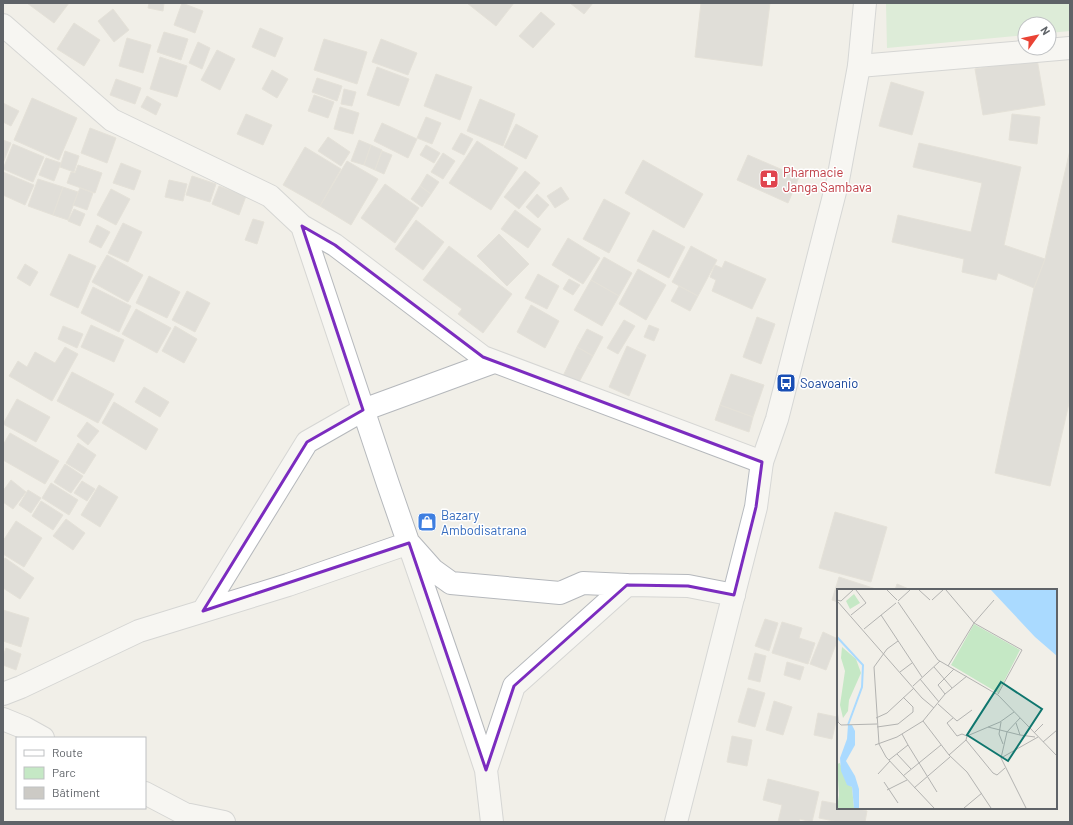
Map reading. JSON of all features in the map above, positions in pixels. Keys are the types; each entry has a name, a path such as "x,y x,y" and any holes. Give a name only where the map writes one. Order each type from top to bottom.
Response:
{"street":[{"path":"676,822 756,507 762,462 777,418 838,180 859,66 865,3"},
{"path":"3,25 112,120 270,196 302,226 335,245 483,357 762,462"},
{"path":"859,66 1070,48"},
{"path":"302,226 486,770 492,822"},
{"path":"203,611 307,442 363,410 494,362"},
{"path":"408,543 433,570 451,583 560,594 583,583 688,586 734,595"},
{"path":"3,694 21,687 139,631 288,585 408,543"},
{"path":"486,770 514,686 627,585"},
{"path":"3,719 25,728 41,737"},
{"path":"146,794 184,814 224,822"}],"highlighted area":[{"path":"302,226 335,245 483,357 762,462 756,507 734,595 688,586 627,585 514,686 486,770 409,543 203,611 307,442 363,410"}],"green space":[{"path":"886,3 1070,3 1070,31 1057,32 1057,16 1017,16 1017,36 887,48"}],"building":[{"path":"27,3 69,3 54,23"},
{"path":"149,3 164,3 163,11 148,8"},
{"path":"182,3 203,11 195,33 174,25"},
{"path":"467,3 514,3 496,26"},
{"path":"570,3 593,3 584,14"},
{"path":"701,3 770,3 762,66 695,57"},
{"path":"113,9 129,30 114,42 98,21"},
{"path":"541,12 555,24 533,48 519,36"},
{"path":"74,23 100,40 84,66 57,49"},
{"path":"260,28 283,38 275,57 252,47"},
{"path":"164,32 188,39 181,60 157,52"},
{"path":"127,38 151,45 143,73 119,66"},
{"path":"324,39 367,52 357,84 314,70"},
{"path":"381,39 417,53 408,75 372,62"},
{"path":"198,42 210,48 202,69 189,63"},
{"path":"217,50 235,59 220,90 201,80"},
{"path":"160,57 187,66 177,97 150,89"},
{"path":"1037,59 1045,105 983,115 975,69"},
{"path":"377,67 409,79 399,106 367,95"},
{"path":"272,70 288,79 277,98 262,89"},
{"path":"436,74 472,87 460,120 424,106"},
{"path":"317,78 342,86 337,101 312,92"},
{"path":"116,79 141,88 135,104 110,95"},
{"path":"891,82 924,92 912,135 879,126"},
{"path":"344,89 356,92 352,106 341,104"},
{"path":"314,95 334,102 328,118 308,111"},
{"path":"147,96 161,104 156,115 141,107"},
{"path":"32,98 77,118 59,160 14,140"},
{"path":"480,99 515,114 503,146 467,131"},
{"path":"3,103 19,111 11,126 3,122"},
{"path":"340,107 359,113 353,134 334,129"},
{"path":"246,114 272,125 263,145 237,134"},
{"path":"1012,114 1040,117 1037,144 1009,140"},
{"path":"426,117 441,123 432,144 417,138"},
{"path":"382,123 417,139 408,158 374,141"},
{"path":"516,124 538,136 526,159 504,147"},
{"path":"90,128 116,138 107,163 81,153"},
{"path":"461,133 473,139 464,155 452,149"},
{"path":"328,137 350,152 341,166 318,151"},
{"path":"3,140 11,143 3,163"},
{"path":"359,140 371,145 364,165 351,161"},
{"path":"477,141 518,168 491,210 449,183"},
{"path":"919,143 1021,167 1004,245 1045,259 1034,288 998,273 996,280 962,272 964,259 892,242 898,215 971,232 982,183 913,167"},
{"path":"13,144 44,157 33,182 3,169"},
{"path":"371,145 382,150 375,170 364,165"},
{"path":"426,145 440,153 434,163 420,155"},
{"path":"305,147 341,169 320,206 283,185"},
{"path":"1070,150 1070,399 1050,486 995,473 1034,288 1045,259"},
{"path":"65,151 79,156 74,172 60,167"},
{"path":"382,151 392,155 384,174 375,170"},
{"path":"443,153 455,161 443,179 431,172"},
{"path":"748,155 799,177 788,203 737,180"},
{"path":"46,158 61,163 54,181 39,175"},
{"path":"643,160 703,194 684,228 625,193"},
{"path":"347,161 378,179 351,225 320,206"},
{"path":"121,163 141,171 134,190 113,183"},
{"path":"78,165 102,173 95,193 67,183 71,172 75,173"},
{"path":"525,171 540,183 519,209 504,197"},
{"path":"3,172 34,185 25,205 3,195"},
{"path":"427,174 439,182 431,194 420,186"},
{"path":"192,176 216,184 210,202 186,195"},
{"path":"38,179 63,187 53,215 28,206"},
{"path":"169,180 187,184 183,201 165,197"},
{"path":"385,184 419,208 395,243 361,218"},
{"path":"219,186 246,196 239,215 212,204"},
{"path":"420,186 431,194 422,207 411,199"},
{"path":"63,187 78,192 68,220 53,215"},
{"path":"561,187 569,199 555,208 547,196"},
{"path":"80,188 93,193 87,210 73,205"},
{"path":"111,189 130,199 116,225 97,215"},
{"path":"537,194 549,205 538,218 526,207"},
{"path":"604,199 630,213 609,253 583,239"},
{"path":"74,209 85,214 80,226 68,221"},
{"path":"515,210 541,229 528,248 501,229"},
{"path":"253,219 264,222 257,244 245,240"},
{"path":"416,220 444,242 423,270 395,249"},
{"path":"123,223 142,232 128,262 108,253"},
{"path":"97,225 110,232 101,248 89,242"},
{"path":"653,230 685,247 669,278 637,261"},
{"path":"499,234 529,264 507,286 477,256"},
{"path":"568,238 600,258 583,284 552,265"},
{"path":"449,246 512,294 483,333 458,314 462,309 423,280"},
{"path":"691,246 717,260 698,296 672,282"},
{"path":"69,254 96,266 78,308 50,295"},
{"path":"107,255 143,275 128,302 92,282"},
{"path":"604,257 632,273 619,296 591,280"},
{"path":"725,261 766,279 752,309 712,291 716,280 710,277 715,265 722,268"},
{"path":"25,264 38,272 30,286 17,278"},
{"path":"638,269 666,285 646,320 619,304"},
{"path":"538,274 559,286 547,309 525,298"},
{"path":"149,276 180,292 167,318 136,303"},
{"path":"569,279 580,285 573,295 563,289"},
{"path":"591,280 619,296 602,326 574,310"},
{"path":"679,286 698,296 690,311 671,301"},
{"path":"93,287 131,306 119,332 81,313"},
{"path":"187,291 210,303 195,332 172,320"},
{"path":"531,305 559,321 545,348 517,332"},
{"path":"136,309 171,328 157,353 122,334"},
{"path":"757,317 775,324 761,364 743,357"},
{"path":"624,320 635,326 618,354 607,348"},
{"path":"91,325 124,340 114,362 81,347"},
{"path":"649,325 659,329 654,341 644,337"},
{"path":"63,326 83,334 77,348 58,339"},
{"path":"175,326 197,339 184,363 162,351"},
{"path":"587,329 603,337 593,356 577,347"},
{"path":"627,346 646,355 629,396 609,387"},
{"path":"65,347 78,354 52,401 9,376 18,361 27,367 35,352 55,363"},
{"path":"577,347 593,356 578,384 563,376"},
{"path":"72,372 114,394 98,423 57,401"},
{"path":"731,374 764,385 753,417 720,405"},
{"path":"144,387 169,402 160,417 135,402"},
{"path":"17,399 50,417 36,442 3,424"},
{"path":"114,402 158,429 146,450 102,423"},
{"path":"720,405 753,417 749,432 715,420"},
{"path":"87,422 99,431 88,445 77,436"},
{"path":"10,433 59,461 45,484 3,460 3,445"},
{"path":"78,443 96,455 84,474 66,463"},
{"path":"65,464 83,476 71,493 54,482"},
{"path":"11,480 26,492 13,509 3,502 3,491"},
{"path":"82,481 95,489 87,501 74,493"},
{"path":"51,483 78,500 69,515 42,498"},
{"path":"99,485 118,497 100,527 81,515"},
{"path":"28,490 41,498 31,513 19,505"},
{"path":"41,501 63,515 53,530 32,516"},
{"path":"835,512 887,527 871,582 819,568"},
{"path":"66,519 85,533 73,550 53,536"},
{"path":"16,521 42,538 24,567 3,554 3,541"},
{"path":"5,558 34,578 20,599 3,588 3,561"},
{"path":"839,577 876,589 837,589 837,602 832,600"},
{"path":"897,584 909,589 895,589"},
{"path":"3,610 29,618 21,647 3,641"},
{"path":"765,619 778,623 769,651 755,646"},
{"path":"782,622 802,628 799,638 815,643 808,664 772,653"},
{"path":"823,632 837,639 826,670 810,664"},
{"path":"6,648 21,654 16,670 3,665 3,656"},
{"path":"755,653 766,656 760,682 748,679"},
{"path":"787,662 804,667 800,680 784,675"},
{"path":"748,688 765,693 755,727 738,722"},
{"path":"774,701 792,707 783,735 766,730"},
{"path":"818,713 837,717 832,739 814,735"},
{"path":"732,736 752,740 747,766 727,762"},
{"path":"768,779 819,792 812,822 800,819 799,822 778,822 782,805 763,800"},
{"path":"822,801 837,804 837,809 860,809 867,811 865,822 839,822 819,818"}],"place":[{"name":"Pharmacie Janga Sambava","path":"769,179"},
{"name":"Soavoanio","path":"786,383"},
{"name":"Bazary Ambodisatrana","path":"427,522"}]}
